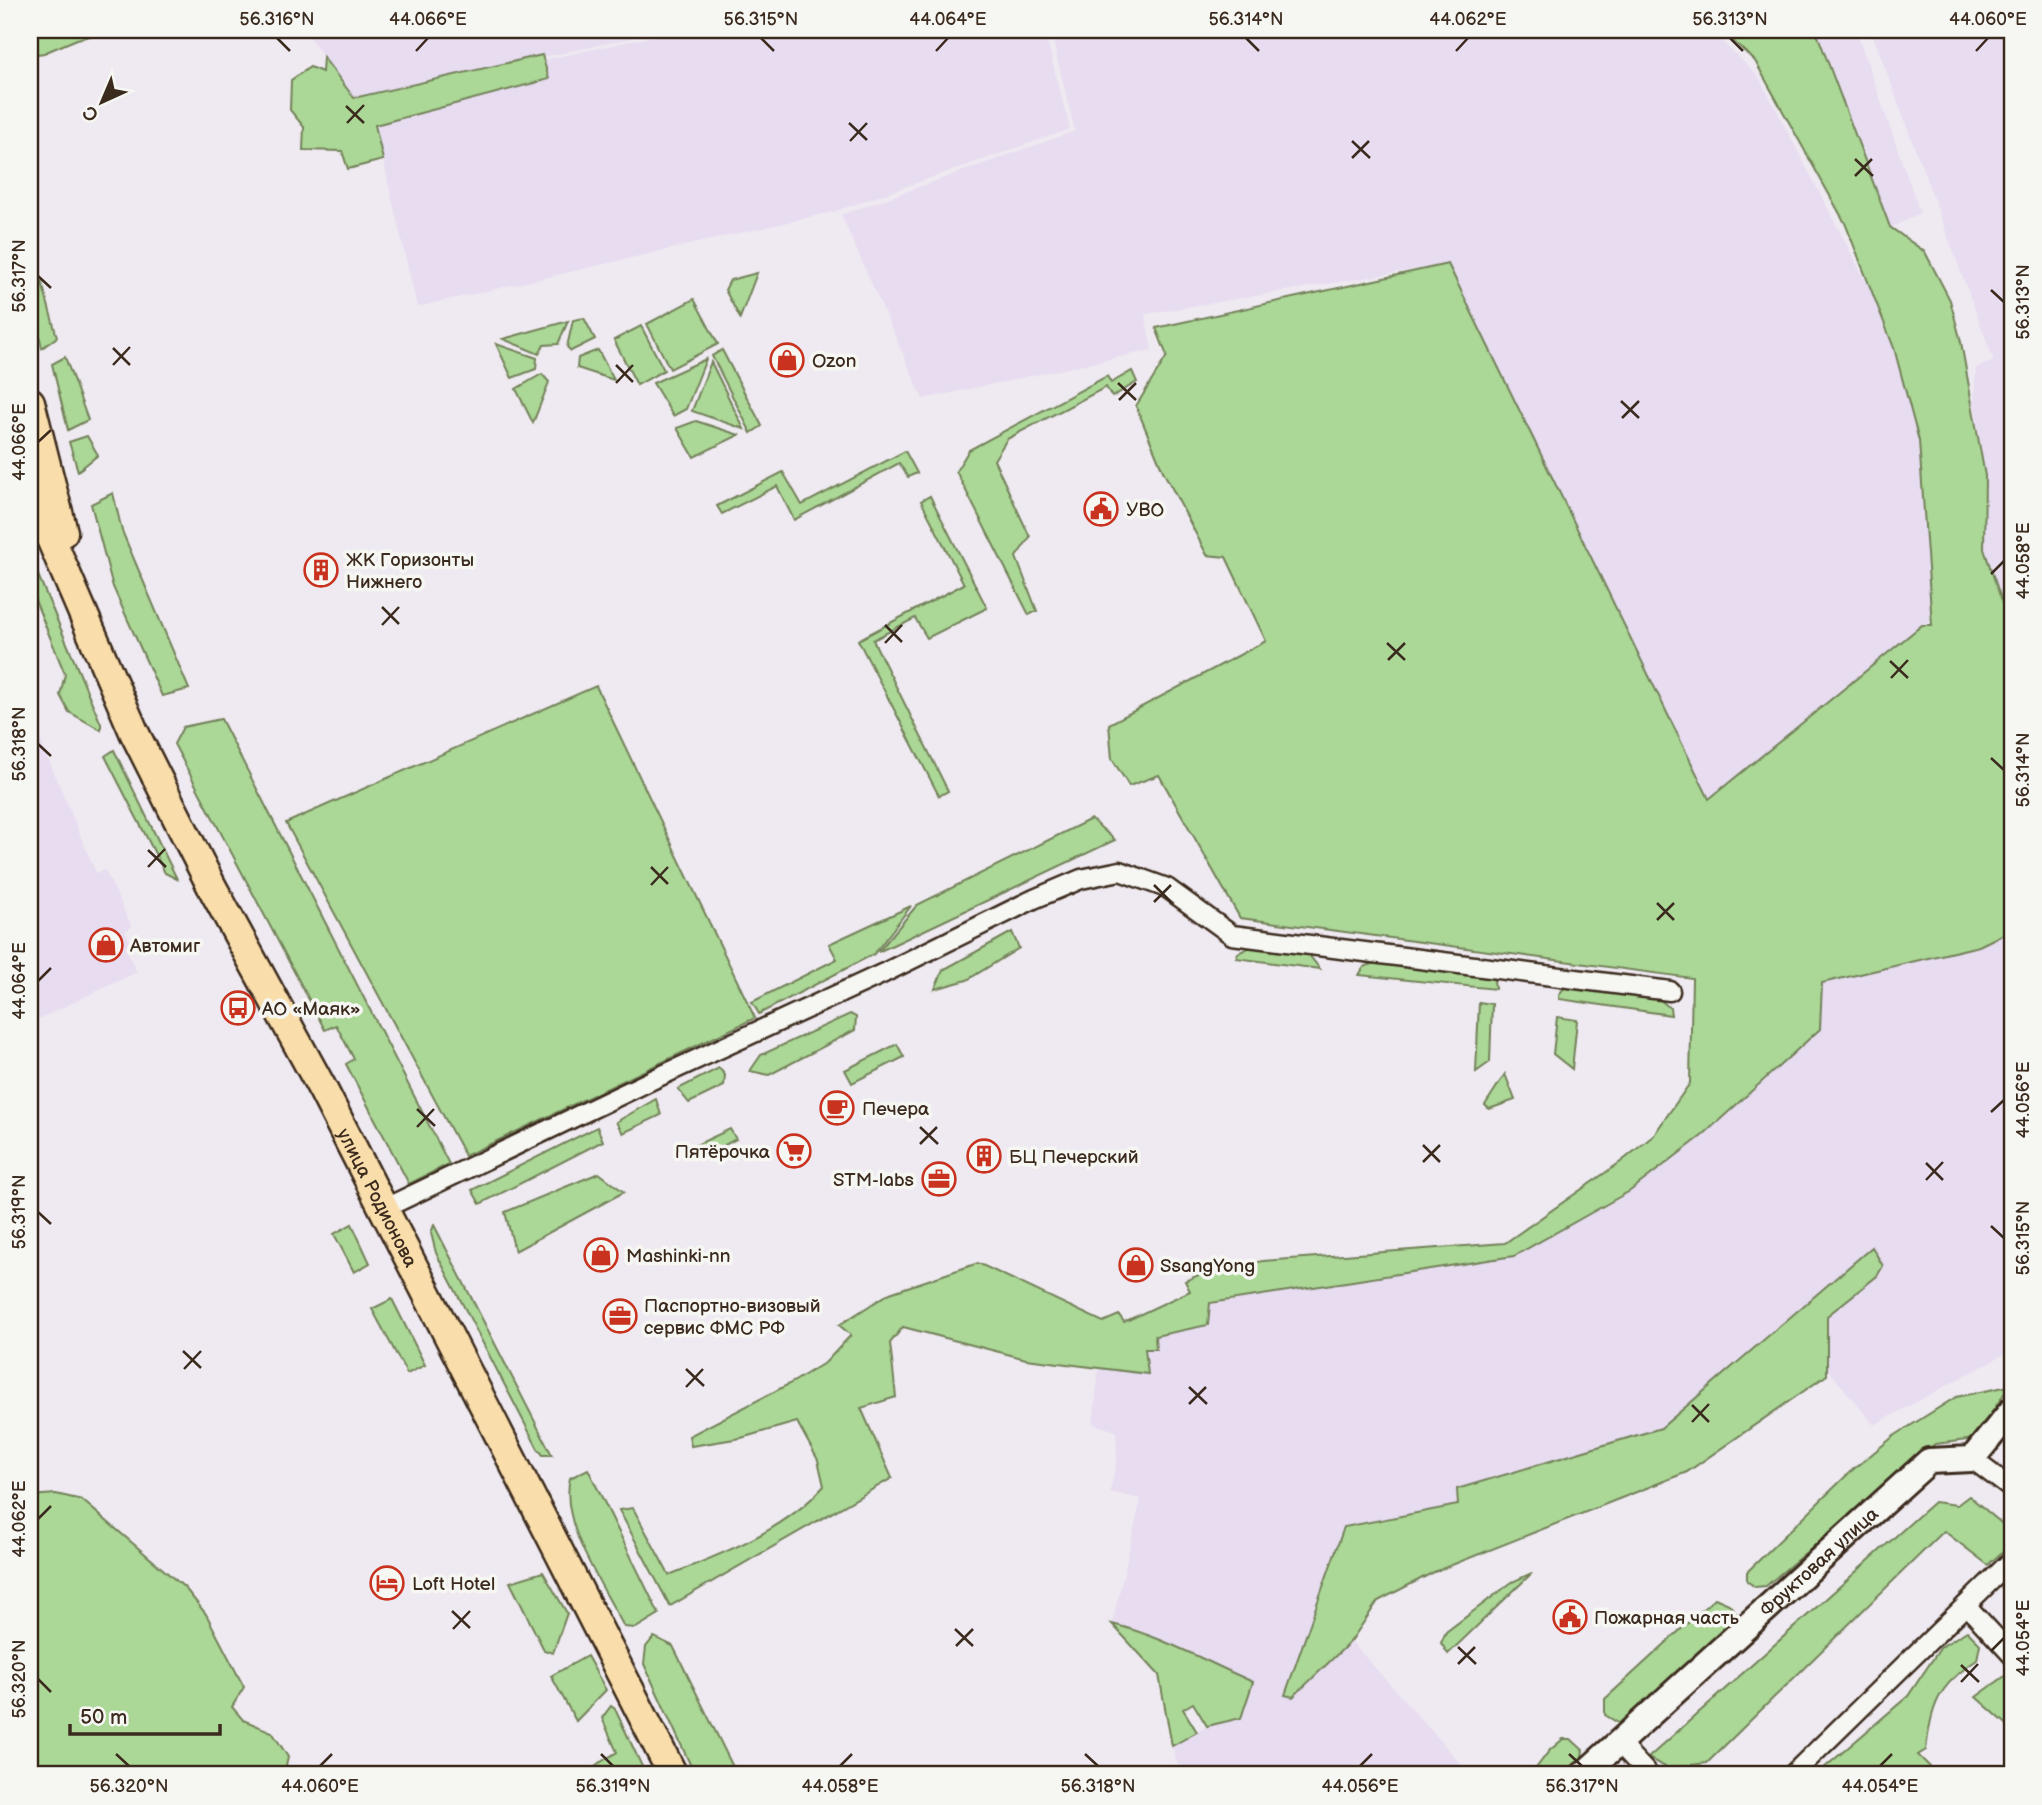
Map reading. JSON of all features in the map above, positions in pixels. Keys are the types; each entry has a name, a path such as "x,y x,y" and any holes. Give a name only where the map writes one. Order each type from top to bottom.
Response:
{"main road":[{"name":"улица Родионова","path":"30,402 84,619"},
{"name":"улица Родионова","path":"30,490 134,732 212,887 311,1066 673,1775"}],"street":[{"path":"383,1209 654,1079 884,973 1034,899 1081,879 1120,872 1167,888 1232,935 1670,991"},
{"path":"2012,1410 1972,1459 2012,1489"},
{"name":"Фруктовая улица","path":"1583,1775 1929,1461 1972,1459"},
{"path":"1792,1775 2012,1560"},
{"path":"1966,1605 2012,1655"},
{"path":"1619,1743 1649,1775"}],"shaded area":[{"path":"304,30 669,30 354,98"},
{"path":"682,30 1044,30 1070,129 836,211 417,307 375,125 549,79 544,60"},
{"path":"1050,30 1710,30 1759,77 1931,406 1939,612 1709,799 1448,264 1145,314 1152,350 923,399 841,215 1075,131"},
{"path":"1809,30 1856,30 1920,213 1891,228 1815,36"},
{"path":"1871,30 2012,30 2012,631 1984,549 1985,476 1974,402 1976,368 1994,361"},
{"path":"30,715 96,873 105,870 132,927 125,931 132,945 126,948 137,972 30,1023"},
{"path":"2012,930 2012,1350 1874,1425 1827,1368 1778,1326 1661,1428 1560,1468 1457,1490 1459,1505 1293,1696 1351,1641 1471,1775 1181,1775 1172,1746 1214,1723 1241,1718 1162,1643 1144,1632 1112,1624 1141,1499 1110,1492 1117,1460 1116,1431 1093,1424 1099,1366 1178,1308 1514,1256 1619,1199 1703,1135 1752,1088 1822,983 1979,946"}],"green space":[{"path":"30,30 116,30 77,39 44,53 30,55"},
{"path":"1721,30 1811,30 1818,36 1890,227 1925,252 1950,300 1961,342 1985,476 1984,549 2012,631 2012,930 1979,946 1822,983 1820,1029 1703,1135 1630,1191 1514,1256 1210,1303 1208,1325 1155,1336 1156,1349 1145,1349 1148,1374 1026,1359 903,1327 890,1343 896,1397 861,1408 892,1478 670,1606 619,1510 633,1508 669,1575 752,1539 791,1516 824,1486 818,1460 797,1422 741,1438 691,1446 689,1436 826,1362 851,1335 839,1325 890,1293 978,1263 1103,1322 1119,1315 1124,1322 1190,1291 1185,1281 1203,1273 1263,1261 1505,1243 1653,1136 1690,1083 1692,978 1240,918 1159,775 1129,786 1112,759 1109,724 1266,641 1226,557 1207,555 1163,471 1136,406 1167,356 1156,328 1448,264 1709,799 1922,625 1932,625 1919,441 1894,348 1845,223 1755,61"},
{"path":"542,55 549,79 375,125 383,160 348,169 342,151 303,150 304,127 290,110 291,80 310,67 322,72 323,57 354,98"},
{"path":"30,239 57,337 42,348 30,292"},
{"path":"757,273 740,318 725,290 730,280"},
{"path":"694,299 718,344 670,369 647,324"},
{"path":"584,318 595,339 571,351 567,347 573,320"},
{"path":"568,321 558,344 544,345 539,354 503,339"},
{"path":"641,326 664,370 637,385 614,340"},
{"path":"496,344 537,358 536,369 512,378"},
{"path":"598,350 614,380 577,368 578,358"},
{"path":"722,350 762,426 751,433 712,356"},
{"path":"65,357 88,420 68,430 52,364"},
{"path":"706,359 686,409 673,416 653,383"},
{"path":"711,362 744,429 692,411"},
{"path":"1132,371 1137,382 1112,397 1106,387 1007,439 994,460 1030,537 1016,557 1037,611 1029,615 956,471 969,450 1107,376 1111,383"},
{"path":"542,374 549,382 533,423 516,389"},
{"path":"696,421 739,435 694,457 677,428"},
{"path":"87,436 98,455 78,471 69,442"},
{"path":"905,451 917,473 908,477 899,463 794,520 777,486 722,514 717,506 783,472 802,505"},
{"path":"113,493 122,531 189,689 162,696 113,587 91,504"},
{"path":"930,496 987,608 927,638 915,618 873,640 948,791 939,796 858,640 964,584 921,501"},
{"path":"30,556 101,724 101,730 69,712 60,695 65,674 30,588"},
{"path":"596,686 755,1018 465,1156 286,823"},
{"path":"221,719 449,1164 409,1184 346,1064 354,1059 336,1025 325,1030 174,744 183,727"},
{"path":"114,750 177,879 165,873 105,756"},
{"path":"1091,819 1115,840 878,952 917,905"},
{"path":"911,906 874,954 759,1014 752,1002 837,959 829,944"},
{"path":"1012,932 1019,948 967,980 935,989 943,970"},
{"path":"1250,947 1309,955 1320,969 1236,958 1238,953"},
{"path":"1375,963 1486,974 1494,980 1495,989 1359,975 1364,967"},
{"path":"1565,987 1658,998 1670,1008 1671,1015 1559,999 1559,994"},
{"path":"1479,1002 1492,1004 1490,1062 1476,1072"},
{"path":"850,1014 856,1017 855,1030 769,1075 750,1071 761,1055"},
{"path":"1557,1017 1577,1020 1572,1069 1553,1054"},
{"path":"897,1044 904,1057 852,1083 845,1070"},
{"path":"719,1068 725,1075 724,1086 689,1103 678,1089"},
{"path":"1505,1074 1515,1100 1489,1109 1485,1105"},
{"path":"656,1099 661,1115 623,1133 616,1122"},
{"path":"597,1127 603,1141 480,1204 472,1190"},
{"path":"730,1129 736,1139 700,1158 694,1146"},
{"path":"599,1173 624,1192 515,1251 505,1212"},
{"path":"352,1224 370,1263 354,1272 334,1234"},
{"path":"434,1225 552,1455 543,1455 538,1449 436,1253 431,1233"},
{"path":"1872,1247 1883,1266 1877,1276 1827,1316 1827,1375 1687,1472 1434,1572 1378,1601 1351,1641 1293,1697 1285,1695 1344,1527 1458,1505 1457,1489 1661,1428"},
{"path":"392,1299 425,1365 407,1374 372,1309"},
{"path":"2009,1386 1975,1439 1935,1444 1766,1586 1755,1587 1747,1581 1747,1572 1850,1472 1894,1436 1956,1397"},
{"path":"588,1469 659,1614 636,1628 624,1627 585,1554 571,1515 568,1496 570,1478"},
{"path":"56,1494 82,1500 185,1588 206,1614 244,1687 232,1707 243,1720 272,1732 288,1757 284,1775 30,1775 30,1496"},
{"path":"1969,1496 2012,1532 2012,1543 1988,1565 1944,1531 1707,1763 1667,1768 1648,1758 1934,1502 1957,1505"},
{"path":"543,1572 567,1613 553,1653 544,1650 510,1582"},
{"path":"1532,1573 1448,1654 1441,1643 1446,1632 1512,1582"},
{"path":"1715,1598 1729,1604 1736,1613 1732,1624 1628,1720 1620,1724 1605,1715 1605,1699"},
{"path":"1112,1624 1165,1642 1253,1682 1241,1718 1207,1726 1193,1703 1183,1709 1197,1732 1172,1746 1159,1675"},
{"path":"1967,1631 1980,1644 1977,1660 1945,1688 1934,1709 1926,1750 1918,1755 1938,1775 1816,1775 1908,1696 1941,1647"},
{"path":"654,1637 673,1646 737,1775 695,1775 644,1664 646,1647"},
{"path":"587,1656 606,1690 576,1721 551,1676"},
{"path":"2012,1671 2012,1729 1976,1697"},
{"path":"611,1706 615,1709 646,1775 602,1775 596,1765 617,1752 602,1718"},
{"path":"1563,1739 1571,1739 1583,1750 1581,1762 1567,1775 1531,1775 1549,1751"}],"place":[{"name":"Ozon","path":"787,360"},
{"name":"УВО","path":"1101,509"},
{"name":"ЖК Горизонты Нижнего","path":"321,570"},
{"name":"Автомиг","path":"106,945"},
{"name":"АО «Маяк»","path":"238,1008"},
{"name":"Печера","path":"837,1108"},
{"name":"Пятёрочка","path":"794,1151"},
{"name":"БЦ Печерский","path":"984,1156"},
{"name":"STM-labs","path":"939,1179"},
{"name":"Mashinki-nn","path":"601,1255"},
{"name":"SsangYong","path":"1136,1265"},
{"name":"Паспортно-визовый сервис ФМС РФ","path":"620,1316"},
{"name":"Loft Hotel","path":"387,1583"},
{"name":"Пожарная часть","path":"1570,1617"}]}
